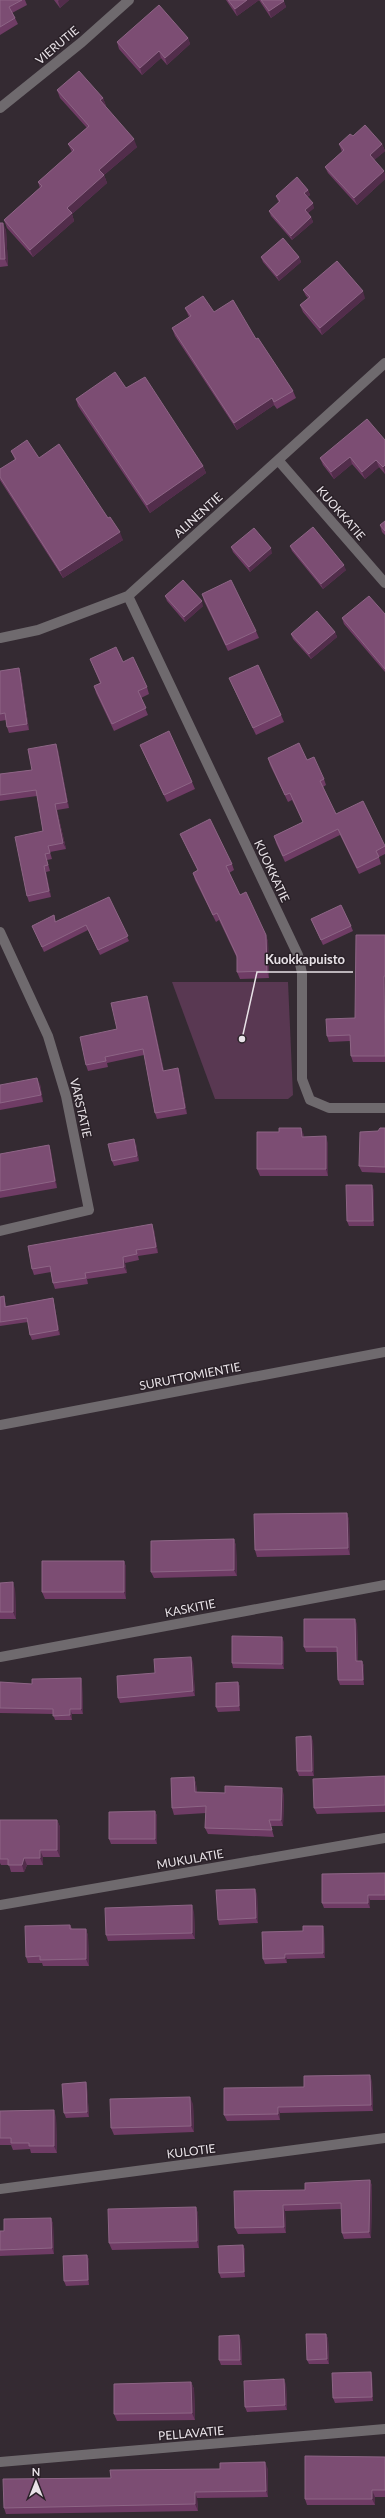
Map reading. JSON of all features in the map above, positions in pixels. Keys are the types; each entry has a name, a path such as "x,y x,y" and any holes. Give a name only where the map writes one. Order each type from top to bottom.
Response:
{"street":[{"name":"VIERUTIE","path":"0,108 82,42 129,0"},
{"name":"ALINENTIE","path":"0,638 38,630 128,596 385,363"},
{"name":"KUOKKATIE","path":"278,460 385,583"},
{"name":"KUOKKATIE","path":"128,596 298,955 302,973 302,1079 310,1100 329,1108 385,1108"},
{"name":"VARSTATIE","path":"0,932 48,1036 66,1096 88,1210 0,1230"},
{"name":"SURUTTOMIENTIE","path":"0,1425 385,1352"},
{"name":"KASKITIE","path":"0,1657 385,1585"},
{"name":"MUKULATIE","path":"0,1905 385,1838"},
{"name":"KULOTIE","path":"0,2189 385,2138"},
{"name":"PELLAVATIE","path":"0,2462 385,2429"}],"shaded area":[{"path":"172,982 288,982 293,1095 288,1099 215,1099"}],"building":[{"path":"0,0 22,0 9,7 15,18 0,27"},
{"path":"228,0 247,0 235,9"},
{"path":"261,0 283,0 284,1 269,11"},
{"path":"159,5 188,38 165,58 159,51 140,68 117,42"},
{"path":"79,71 103,98 100,100 134,139 99,170 104,175 67,208 72,213 30,250 4,220 42,186 38,182 74,150 68,144 89,126 57,90"},
{"path":"365,125 382,144 370,155 384,171 354,198 325,167 344,150 339,144 350,134 353,136"},
{"path":"297,177 308,190 304,193 313,203 305,210 311,217 291,236 269,211 280,201 276,196"},
{"path":"0,223 3,223 5,259 0,259"},
{"path":"283,238 299,257 277,276 261,257"},
{"path":"337,261 363,291 320,328 300,305 310,297 303,290"},
{"path":"203,296 214,312 233,300 256,339 258,338 293,391 274,402 272,398 234,423 172,328 191,316 185,308"},
{"path":"115,372 126,388 145,377 203,466 147,505 76,399"},
{"path":"367,419 385,440 385,465 383,467 376,460 362,472 350,457 331,472 320,458"},
{"path":"27,440 39,458 59,444 108,518 110,517 120,532 60,571 0,477 0,469 16,459 11,451"},
{"path":"385,521 385,531 380,525"},
{"path":"313,527 344,565 321,584 290,546"},
{"path":"254,528 271,548 249,567 231,547"},
{"path":"183,580 202,601 184,617 165,596"},
{"path":"231,580 256,631 226,645 202,594"},
{"path":"369,596 385,614 385,669 342,618"},
{"path":"317,611 335,632 309,654 291,634"},
{"path":"116,647 123,662 133,657 147,687 138,691 146,708 112,724 94,686 101,683 90,659"},
{"path":"258,665 281,715 253,728 229,678"},
{"path":"19,668 27,724 7,727 5,713 0,714 0,671"},
{"path":"169,731 192,782 164,795 140,745"},
{"path":"299,743 307,760 314,757 324,779 320,781 336,814 363,801 385,846 376,851 379,857 357,868 338,829 283,856 274,836 303,822 290,793 285,795 268,758"},
{"path":"56,744 67,802 55,804 63,843 48,846 50,853 45,854 48,865 44,866 49,891 27,896 15,837 43,831 36,790 0,795 0,774 32,770 28,749"},
{"path":"210,819 232,864 226,866 240,895 246,892 266,935 267,971 237,972 237,956 217,913 213,915 193,873 198,870 180,834"},
{"path":"109,897 128,936 98,950 86,925 42,947 32,926 54,915 55,922"},
{"path":"341,905 351,926 321,940 311,919"},
{"path":"356,935 385,935 385,1056 351,1056 350,1035 327,1036 326,1019 355,1018"},
{"path":"147,996 163,1071 178,1068 185,1108 155,1113 143,1049 105,1057 106,1061 86,1065 80,1037 117,1029 111,1003"},
{"path":"37,1078 41,1095 0,1103 0,1085"},
{"path":"279,1128 301,1128 302,1137 326,1136 326,1169 257,1169 257,1132 279,1132"},
{"path":"380,1128 385,1128 385,1167 359,1166 360,1132 378,1131"},
{"path":"134,1139 137,1156 112,1161 108,1144"},
{"path":"49,1145 55,1181 0,1191 0,1154"},
{"path":"346,1185 372,1185 373,1221 347,1221"},
{"path":"152,1224 156,1247 136,1250 137,1254 123,1257 124,1267 85,1273 86,1278 53,1283 50,1266 32,1269 28,1246"},
{"path":"4,1296 5,1307 53,1298 58,1330 30,1335 27,1318 0,1322 0,1297"},
{"path":"347,1513 348,1548 255,1550 254,1514"},
{"path":"234,1539 234,1570 151,1572 151,1541"},
{"path":"42,1561 124,1561 124,1592 42,1592"},
{"path":"13,1582 13,1612 0,1612 0,1583"},
{"path":"304,1619 355,1619 356,1661 362,1661 363,1680 338,1680 337,1647 304,1647"},
{"path":"232,1636 282,1637 282,1664 232,1663"},
{"path":"191,1657 193,1691 118,1698 117,1676 155,1673 154,1659"},
{"path":"81,1678 81,1709 70,1709 70,1715 53,1716 53,1709 0,1708 0,1682 32,1684 32,1679"},
{"path":"238,1682 239,1706 216,1707 216,1683"},
{"path":"311,1736 312,1771 297,1771 296,1737"},
{"path":"385,1776 385,1805 314,1808 313,1779"},
{"path":"194,1777 195,1792 225,1793 225,1786 282,1788 281,1820 269,1820 272,1830 205,1828 206,1806 172,1808 171,1778"},
{"path":"155,1811 155,1839 109,1839 109,1812"},
{"path":"0,1820 57,1820 57,1850 40,1850 40,1858 24,1858 22,1865 8,1865 8,1859 0,1859"},
{"path":"385,1873 385,1895 368,1895 368,1903 322,1903 322,1874"},
{"path":"255,1889 256,1918 218,1920 216,1890"},
{"path":"192,1905 192,1933 106,1935 105,1908"},
{"path":"70,1925 70,1929 86,1929 86,1959 40,1960 40,1956 26,1957 25,1926"},
{"path":"303,1926 323,1926 323,1953 285,1954 285,1958 263,1959 262,1932 303,1931"},
{"path":"370,2075 371,2105 278,2107 278,2114 224,2115 224,2088 304,2087 304,2076"},
{"path":"86,2082 87,2112 64,2113 62,2084"},
{"path":"190,2097 191,2126 111,2128 110,2099"},
{"path":"54,2110 54,2146 29,2146 29,2143 11,2143 11,2138 0,2138 0,2111"},
{"path":"370,2180 369,2232 342,2233 341,2203 283,2205 284,2227 235,2228 234,2191 305,2190 305,2183"},
{"path":"196,2207 197,2241 109,2243 108,2209"},
{"path":"51,2218 52,2248 0,2250 0,2231 4,2231 4,2219"},
{"path":"243,2245 244,2272 219,2273 218,2246"},
{"path":"87,2255 88,2280 64,2281 63,2256"},
{"path":"306,2334 326,2334 327,2359 307,2360"},
{"path":"239,2335 240,2360 219,2360 219,2336"},
{"path":"371,2372 372,2397 333,2398 332,2373"},
{"path":"284,2379 285,2405 245,2407 244,2381"},
{"path":"191,2382 192,2413 114,2414 114,2384"},
{"path":"305,2456 385,2457 385,2490 372,2490 372,2499 305,2499"},
{"path":"265,2462 266,2491 195,2492 195,2504 4,2508 3,2479 111,2478 110,2470 220,2469 220,2463"}],"place":[{"name":"Kuokkapuisto","path":"242,1039"}]}
